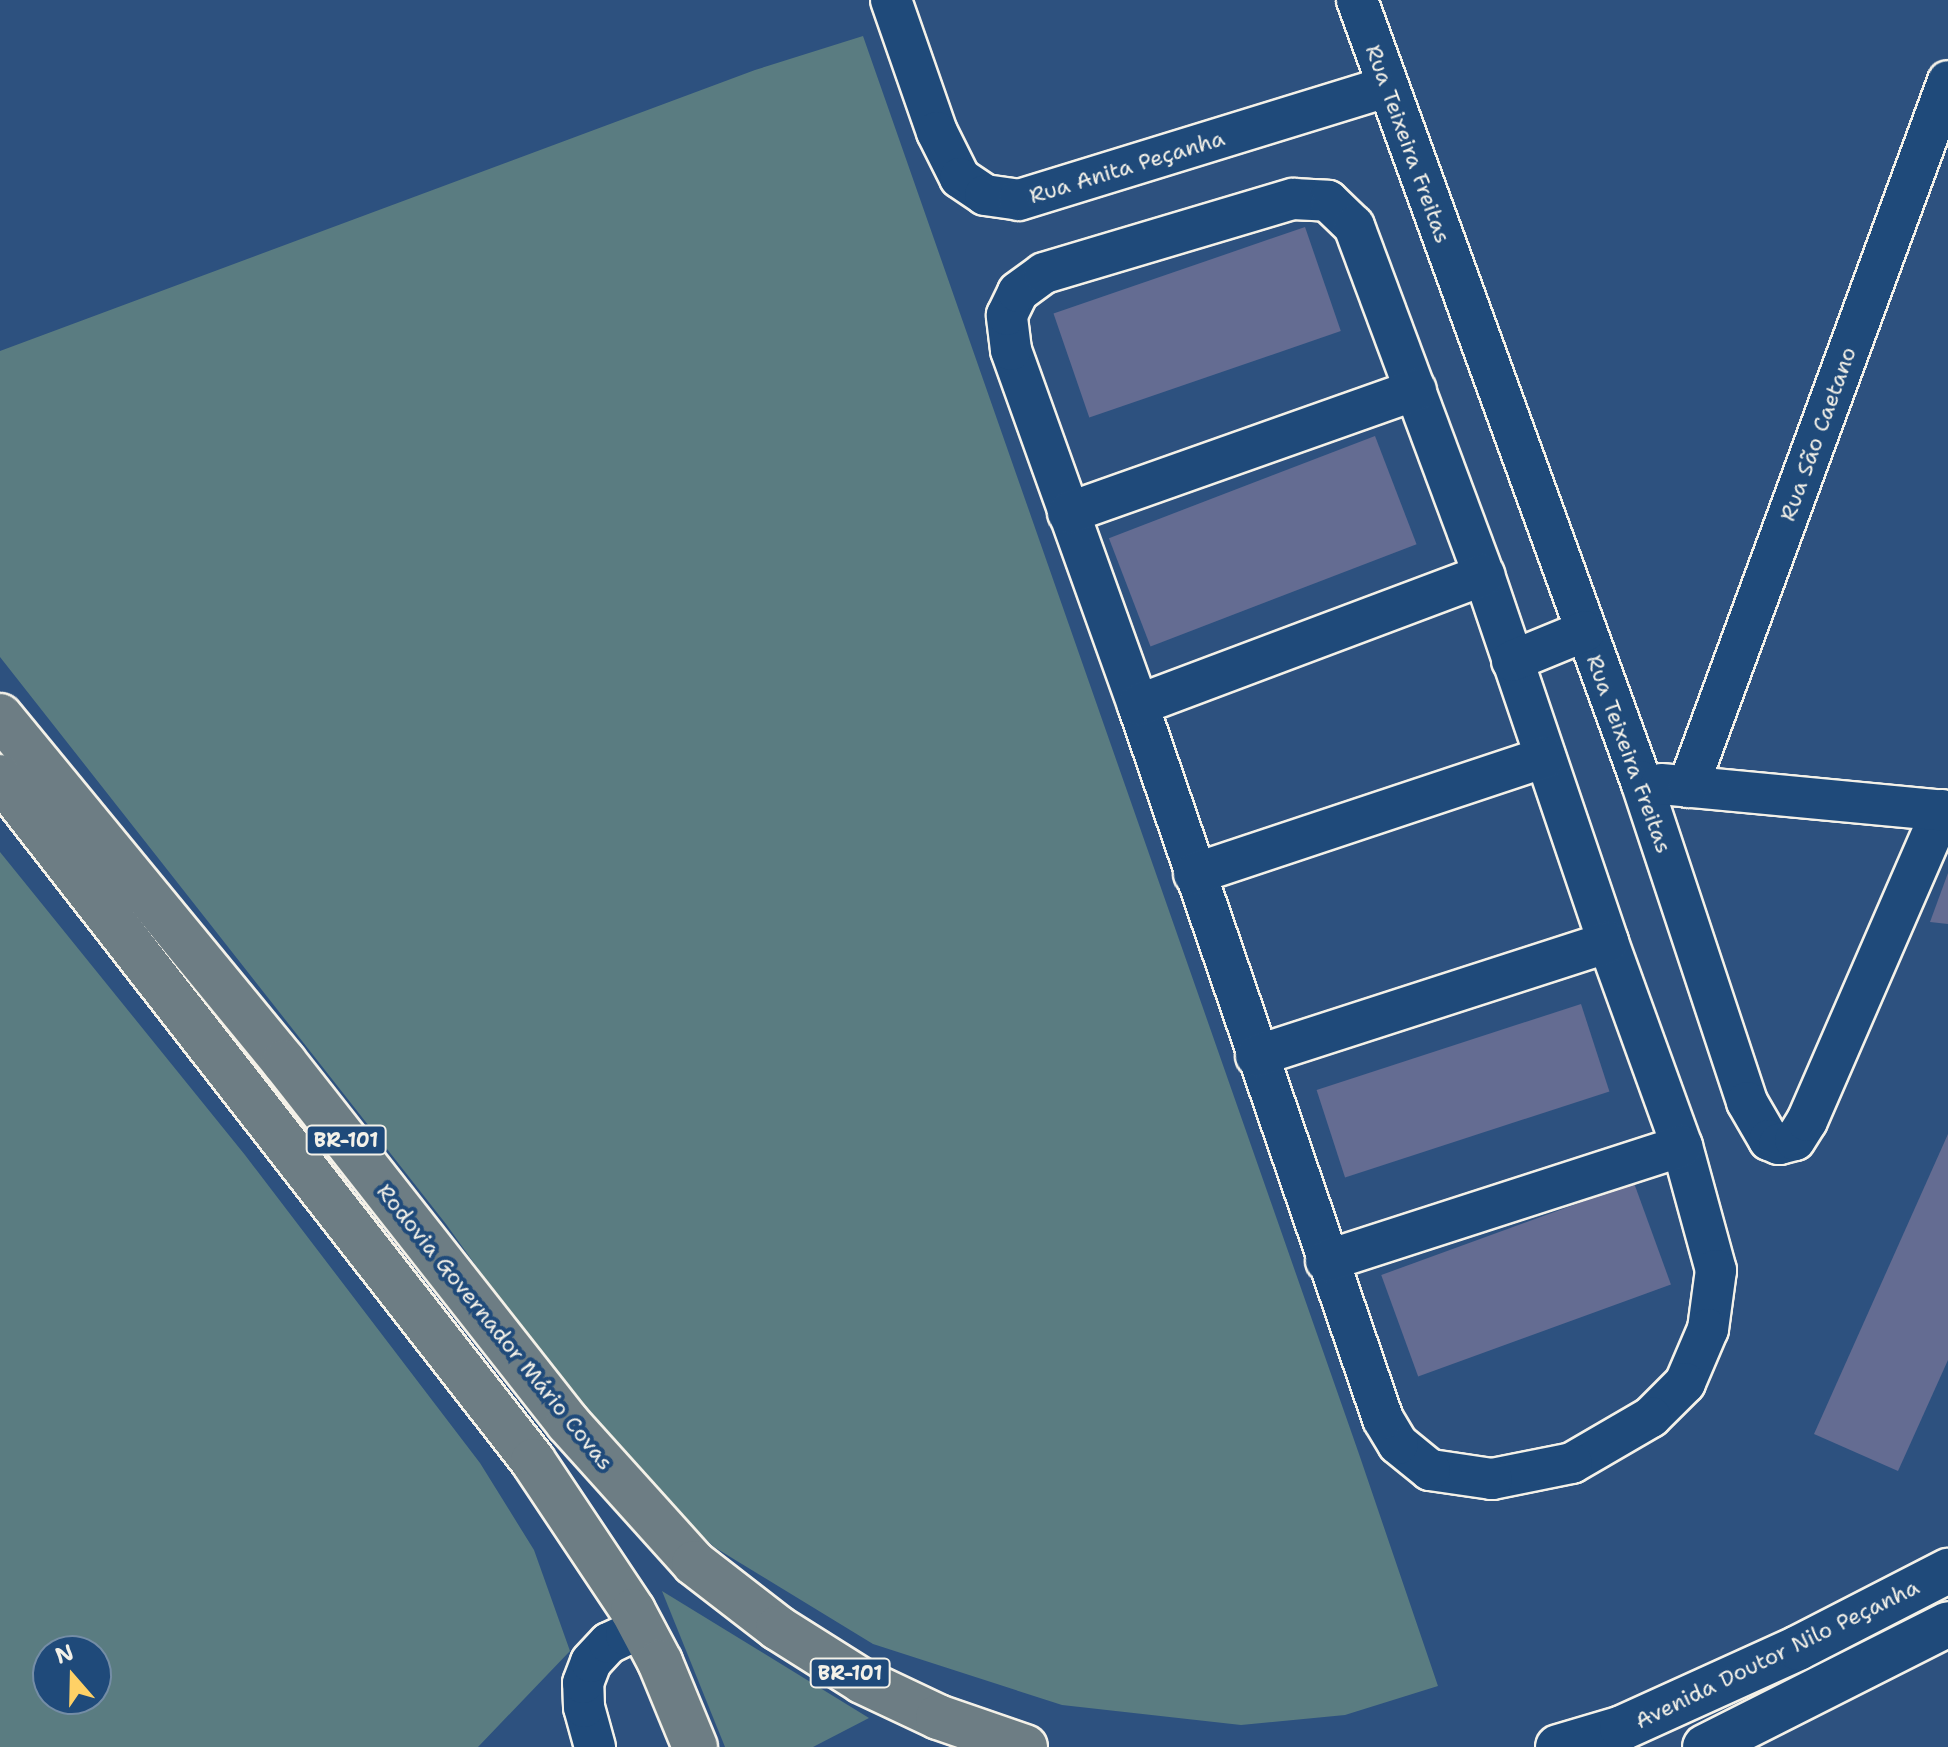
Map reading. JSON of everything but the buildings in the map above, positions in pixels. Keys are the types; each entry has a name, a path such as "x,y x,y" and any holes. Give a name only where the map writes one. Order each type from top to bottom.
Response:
{"highway":[{"name":"Rodovia Governador Mário Covas","path":"0,716 284,1062 568,1423 694,1563 778,1628 862,1681 938,1717 1025,1747"},
{"name":"BR-101","path":"0,777 533,1461 644,1633 695,1747"}],"main road":[{"name":"Avenida Doutor Nilo Peçanha","path":"1558,1747 1622,1728 1798,1648 1948,1571"},
{"path":"1705,1747 1948,1624"}],"street":[{"name":"Rua Anita Peçanha","path":"891,0 937,132 960,178 985,195 1019,200 1387,87"},
{"name":"Rua Teixeira Freitas","path":"1357,0 1641,781 1747,1102 1769,1140 1779,1144 1795,1140 1807,1121 1945,810"},
{"name":"Rua São Caetano","path":"1688,787 1948,81"},
{"path":"1293,199 1328,201 1354,226 1416,390 1484,575 1608,942 1682,1146 1716,1270 1708,1329 1685,1383 1651,1417 1572,1463 1492,1479 1430,1470 1398,1444 1383,1419 1326,1261 1138,705 1011,350 1007,315 1018,292 1044,273 1293,199"},
{"path":"1068,513 1416,390"},
{"path":"1138,705 1484,575"},
{"path":"1512,661 1585,631"},
{"path":"1194,874 1545,757"},
{"path":"1641,781 1945,810"},
{"path":"1256,1056 1608,942"},
{"path":"1326,1261 1682,1146"},
{"path":"595,1747 584,1707 583,1683 591,1662 609,1643 626,1635 644,1633"}],"green space":[{"path":"863,36 1438,1686 1345,1715 1241,1725 1062,1705 873,1644 714,1547 593,1429 446,1224 0,657 0,351 755,70"},
{"path":"0,852 245,1155 480,1463 534,1550 570,1651 478,1747 0,1747"},
{"path":"662,1591 869,1718 813,1747 725,1747"}]}
